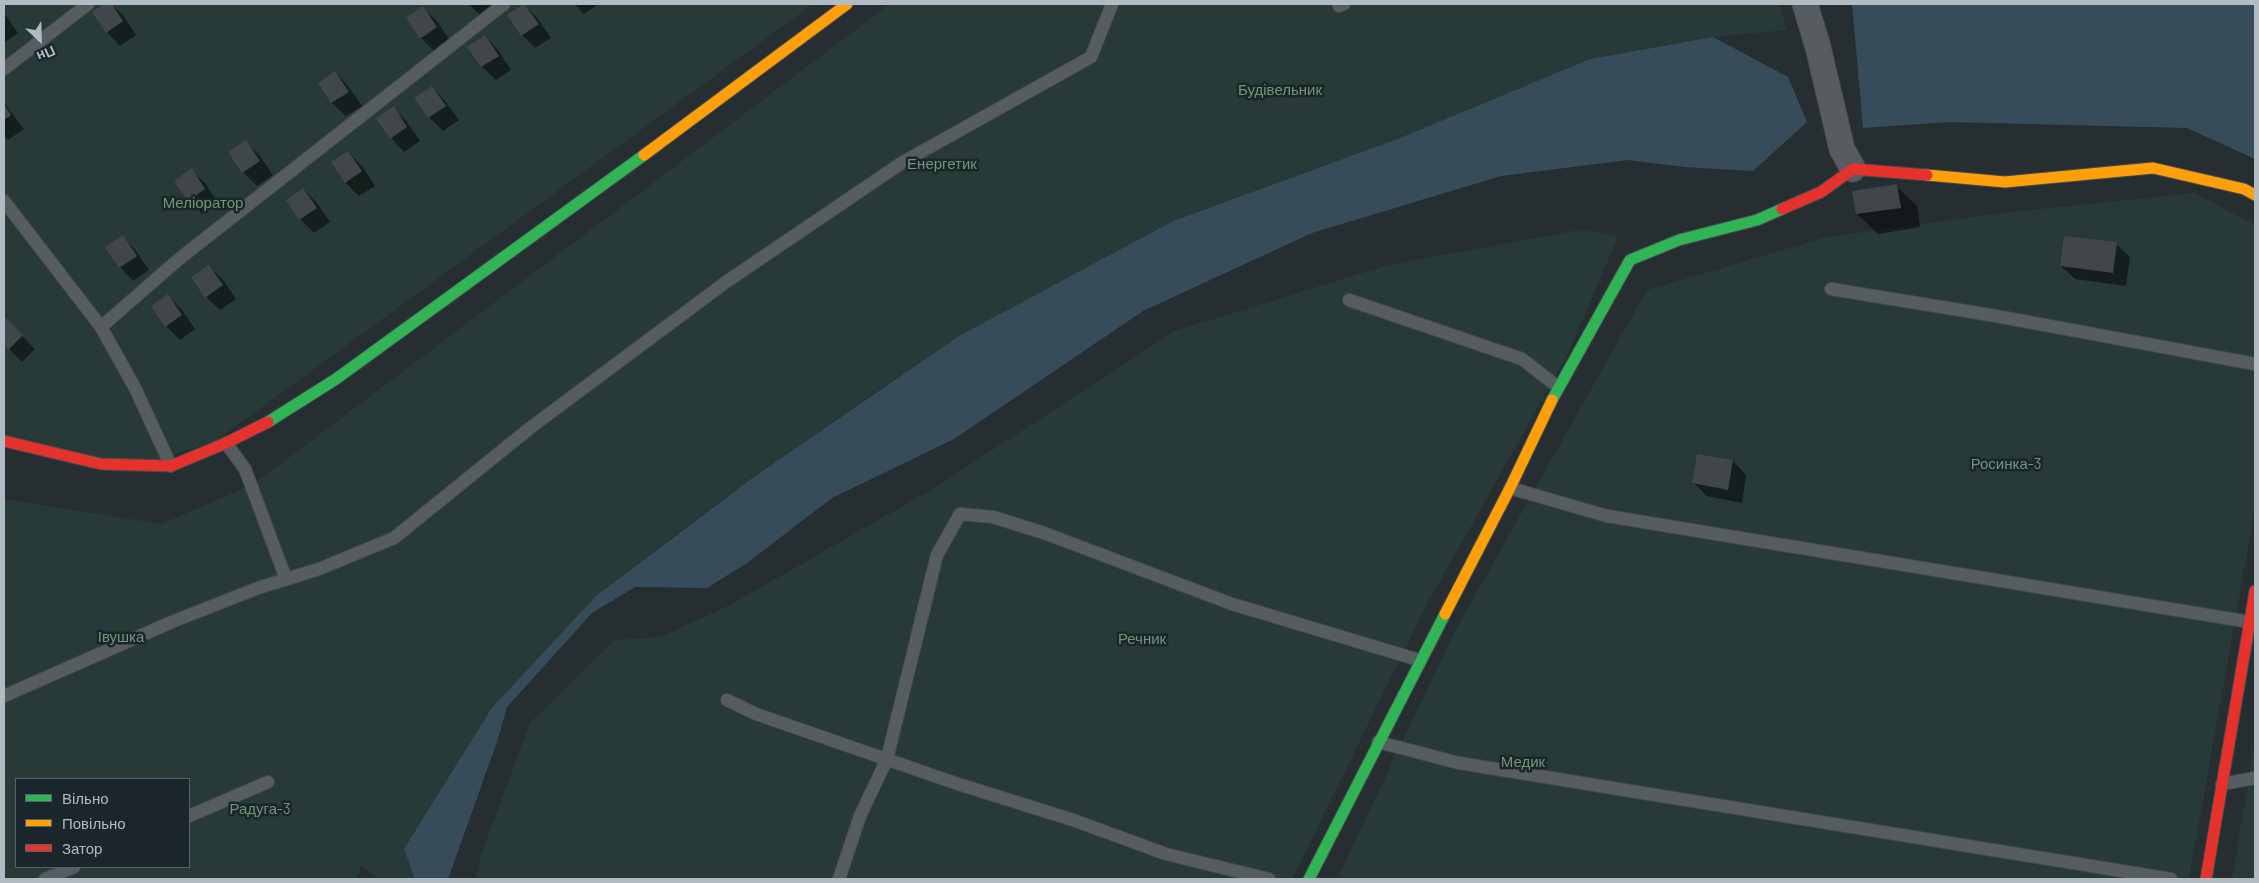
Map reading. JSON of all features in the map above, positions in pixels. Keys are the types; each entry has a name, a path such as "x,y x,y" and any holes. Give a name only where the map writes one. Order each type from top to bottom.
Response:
{"street":[{"path":"4,441 102,464 171,466 226,443 274,419 336,379 705,111 847,4"},
{"path":"1805,4 1818,47 1842,150 1853,169"},
{"path":"1309,879 1419,660 1510,488 1558,387 1630,260 1679,240 1757,220 1821,192 1853,169 2005,182 2153,168 2244,189 2255,195"},
{"path":"2206,879 2255,591"}],"lane":[{"path":"4,69 88,4"},
{"path":"101,327 179,259 504,4"},
{"path":"4,696 174,620 286,579 319,569 394,538 530,428 726,282 903,162 1091,58 1112,4"},
{"path":"4,202 101,327 135,388 171,466"},
{"path":"1831,289 1996,316 2255,364"},
{"path":"1349,300 1522,359 1558,387"},
{"path":"226,443 245,469 286,579"},
{"path":"1510,488 1607,516 2250,622"},
{"path":"839,879 860,816 888,759 937,555 960,514 993,517 1044,533 1232,604 1419,660"},
{"path":"727,700 756,714 955,783 1073,820 1166,854 1269,879"},
{"path":"1378,742 1459,763 2171,879"},
{"path":"2222,784 2255,778"},
{"path":"190,816 268,782"},
{"path":"45,879 72,868"}],"green space":[{"name":"Меліоратор","path":"4,4 813,4 217,440 120,473 4,448"},
{"name":"Енергетик","path":"890,4 1780,4 1787,30 1713,37 1590,59 1400,138 1173,221 959,336 751,479 660,546 491,709 404,849 415,879 378,879 361,865 357,879 4,879 4,499 162,524 254,484"},
{"name":"Росинка-3","path":"2194,193 2255,225 2255,508 2189,879 1337,879 1454,633 1647,290 1827,237 2002,213"},
{"name":"Речник","path":"1585,229 1618,237 1567,356 1427,604 1292,879 476,879 481,854 530,723 615,640 660,637 730,605 931,490 1175,331 1388,265"},
{"path":"2255,740 2255,879 2232,879"}],"water":[{"path":"1852,4 2255,4 2255,159 2187,128 1950,122 1863,128"},
{"path":"1713,37 1788,77 1807,122 1753,171 1685,167 1628,160 1501,176 1312,233 1143,311 954,439 832,498 747,563 707,588 635,587 592,613 507,707 497,742 448,879 415,879 404,849 491,709 596,596 751,479 959,336 1173,221 1400,138 1590,59"}],"building":[{"path":"104,4 112,4 123,21 106,33 92,12"},
{"path":"524,4 539,24 521,36 507,15"},
{"path":"423,6 437,27 420,39 406,18"},
{"path":"485,35 499,56 481,67 467,47"},
{"path":"335,71 349,92 331,103 318,83"},
{"path":"432,86 446,106 428,118 414,98"},
{"path":"4,104 11,115 4,120"},
{"path":"394,106 407,127 390,139 376,118"},
{"path":"246,140 260,161 242,173 228,152"},
{"path":"348,151 362,171 345,183 331,162"},
{"path":"192,168 205,189 188,201 174,181"},
{"path":"1897,184 1901,208 1856,214 1852,191"},
{"path":"303,188 317,208 299,220 286,200"},
{"path":"123,235 137,256 119,268 105,247"},
{"path":"2064,236 2117,242 2113,273 2060,266"},
{"path":"209,265 223,285 205,298 191,277"},
{"path":"168,294 182,315 165,327 151,306"},
{"path":"5,317 23,335 8,350 4,346"},
{"path":"1697,454 1733,460 1728,490 1692,483"}],"traffic: fast":[{"path":"268,422 336,379 644,155"},
{"path":"1552,400 1630,260 1679,240 1757,220 1782,209"},
{"path":"1309,879 1445,614"}],"traffic: slow":[{"path":"644,155 847,4"},
{"path":"1927,175 2005,182 2153,168 2244,189 2255,195"},
{"path":"1445,614 1510,488 1552,400"}],"traffic: jam":[{"path":"1782,209 1821,192 1853,169 1927,175"},
{"path":"4,441 101,464 171,466 226,443 268,422"},
{"path":"2206,879 2255,591"}],"park label":[{"name":"Будівельник","path":"1280,90"},
{"name":"Івушка","path":"121,637"},
{"name":"Медик","path":"1523,762"},
{"name":"Радуга-3","path":"260,809"}]}
